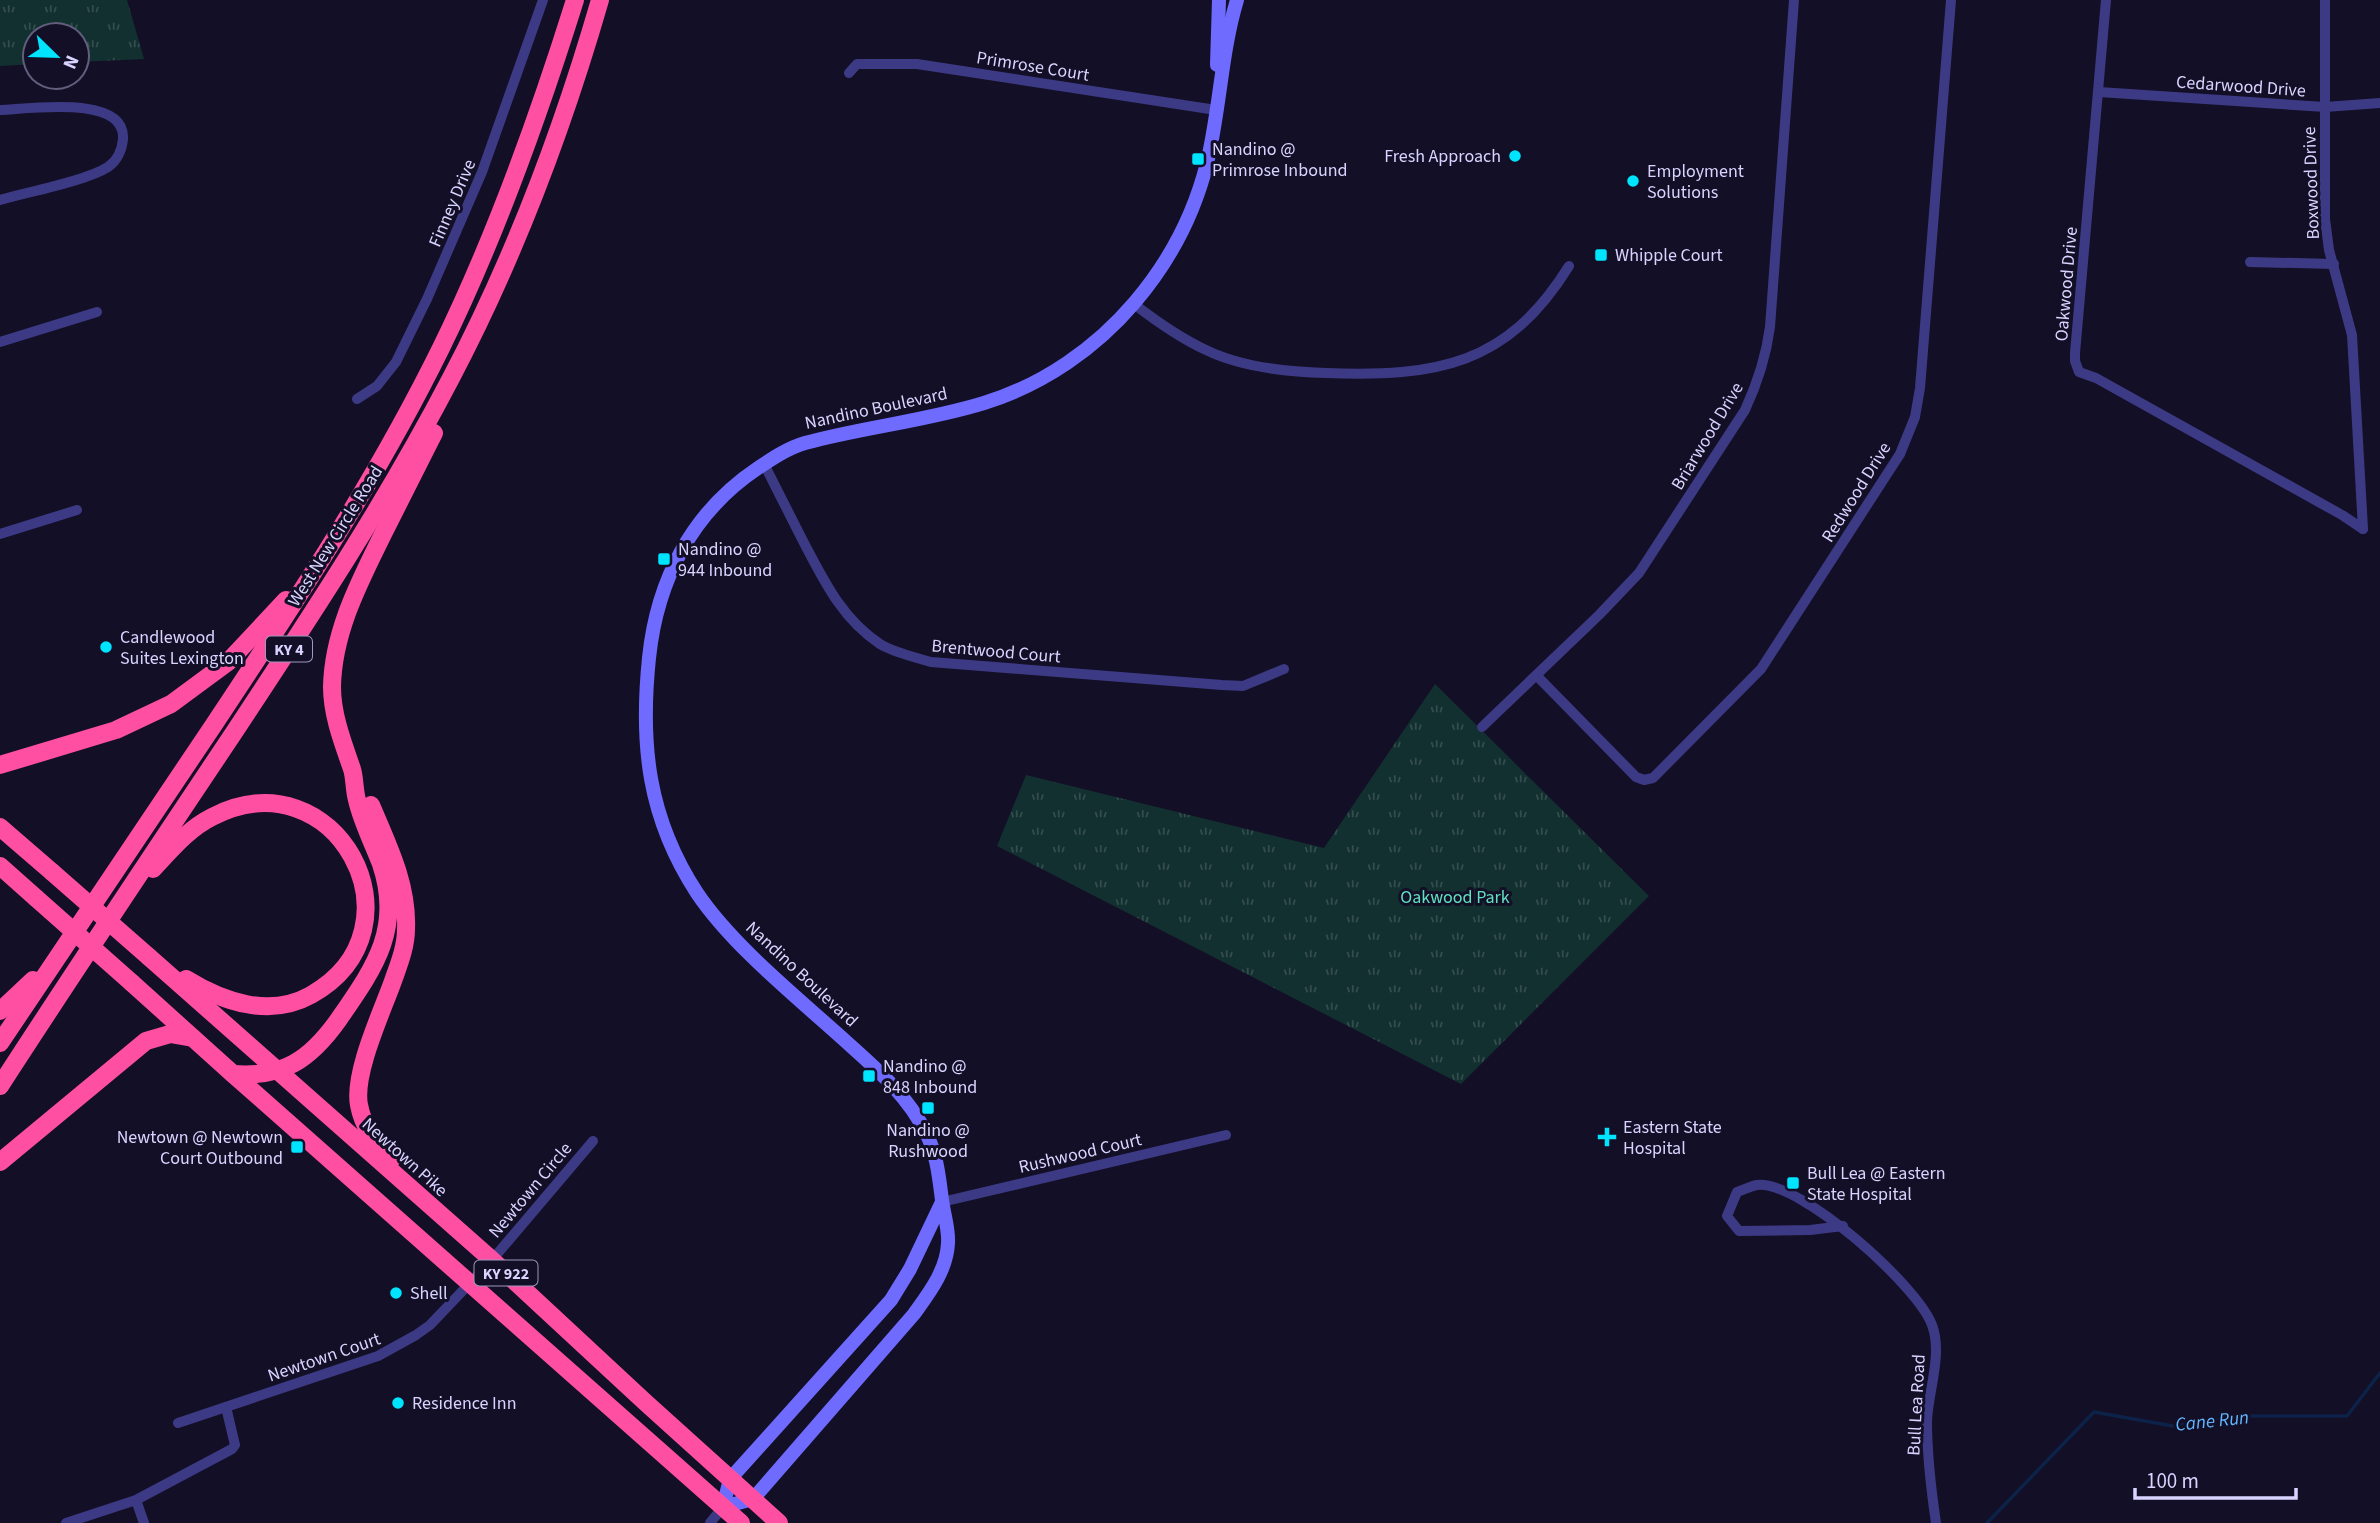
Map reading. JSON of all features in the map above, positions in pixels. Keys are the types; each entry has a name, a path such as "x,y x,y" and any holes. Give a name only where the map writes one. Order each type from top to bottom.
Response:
{"highway":[{"path":"545,96 565,0"},
{"name":"KY 4","path":"545,96 575,0"},
{"name":"West New Circle Road","path":"0,1086 343,567 400,472 452,377 509,254 582,63 600,0"},
{"name":"West New Circle Road","path":"0,1043 331,547 381,462 441,348 480,263 545,96"},
{"path":"233,1074 251,1076 278,1072 304,1057 330,1032 376,961 386,936 390,913 388,889 356,798 356,782 335,716 332,688 341,631 349,606 446,410 452,377"},
{"path":"0,765 116,730 171,704 228,662 331,547"},
{"path":"356,782 368,797 396,864 405,898 406,930 405,947 360,1078 359,1103 368,1130 377,1145 445,1221"},
{"path":"113,914 182,838 211,817 243,805 282,805 320,820 342,840 359,869 365,902 364,920 354,951 331,980 304,999 264,1006 235,1002 203,990 149,957"},
{"name":"Newtown Pike","path":"0,827 492,1260 779,1523"},
{"name":"KY 922","path":"0,866 741,1523"},
{"path":"0,880 36,898"},
{"path":"0,1011 63,951"},
{"path":"0,1162 146,1041 170,1034 194,1038"}],"street":[{"name":"Finney Drive","path":"358,399 377,386 396,362 427,299 487,159 543,0"},
{"name":"Nandino Boulevard","path":"753,1499 897,1334 928,1294 947,1250 946,1218 937,1160 927,1134 911,1108 886,1078 723,925 696,892 673,847 651,785 646,757 649,658 654,621 663,587 674,563 701,519 740,480 764,464 801,444 962,410 1014,392 1037,381 1084,351 1134,304 1169,256 1188,219 1208,161 1223,39 1219,0"},
{"name":"Nandino Boulevard","path":"1223,39 1237,0"},
{"name":"Briarwood Drive","path":"1482,727 1537,676 1639,573 1745,410 1758,382 1766,356 1770,327 1794,0"},
{"name":"Redwood Drive","path":"1537,676 1636,777 1644,780 1653,778 1761,669 1900,454 1915,417 1920,388 1951,0"},
{"name":"Oakwood Drive","path":"2106,0 2075,353 2079,372 2343,515 2363,529"},
{"name":"Boxwood Drive","path":"2325,0 2325,219 2354,352 2363,529"},
{"name":"Primrose Court","path":"849,73 857,64 917,64 1216,110"},
{"name":"Cedarwood Drive","path":"2099,92 2325,107 2380,103"},
{"path":"0,110 74,107 96,109 115,118 123,137 117,158 110,166 93,174 0,200"},
{"path":"2249,262 2334,264"},
{"path":"1134,304 1164,327 1206,351 1237,362 1310,372 1373,375 1410,373 1464,359 1511,333 1536,313 1569,266"},
{"path":"0,342 97,312"},
{"name":"Brentwood Court","path":"764,464 830,593 845,614 882,645 902,654 931,662 1243,686 1284,669"},
{"path":"0,534 77,510"},
{"name":"Rushwood Court","path":"942,1202 1226,1135"},
{"name":"Newtown Circle","path":"492,1260 593,1141"},
{"name":"Bull Lea Road","path":"1843,1226 1810,1230 1739,1231 1727,1216 1737,1192 1758,1185 1788,1194 1843,1226 1894,1272 1913,1294 1933,1327 1935,1361 1927,1419 1931,1492 1936,1523"},
{"path":"710,1523 723,1507 730,1479 891,1300 910,1269 942,1202"},
{"name":"Newtown Court","path":"178,1423 379,1356 400,1346 430,1325 492,1260"},
{"path":"66,1523 136,1500 232,1449 235,1445 226,1407"},
{"path":"723,1507 753,1499"},
{"path":"136,1500 144,1523"}],"green space":[{"path":"0,0 127,0 144,59 91,61 91,21 21,21 21,65 0,66"},
{"name":"Oakwood Park","path":"1435,684 1649,896 1461,1084 997,846 1026,775 1324,848"}],"waterway":[{"name":"Cane Run","path":"1987,1523 2094,1412 2173,1426 2241,1416 2347,1416 2380,1373"}],"place":[{"name":"Fresh Approach","path":"1515,156"},
{"name":"Nandino @ Primrose Inbound","path":"1198,159"},
{"name":"Employment Solutions","path":"1633,181"},
{"name":"Whipple Court","path":"1601,255"},
{"name":"Nandino @ 944 Inbound","path":"664,559"},
{"name":"Candlewood Suites Lexington","path":"106,647"},
{"name":"Nandino @ 848 Inbound","path":"869,1076"},
{"name":"Nandino @ Rushwood","path":"928,1108"},
{"name":"Eastern State Hospital","path":"1607,1137"},
{"name":"Newtown @ Newtown Court Outbound","path":"297,1147"},
{"name":"Bull Lea @ Eastern State Hospital","path":"1793,1183"},
{"name":"Shell","path":"396,1293"},
{"name":"Residence Inn","path":"398,1403"}]}
